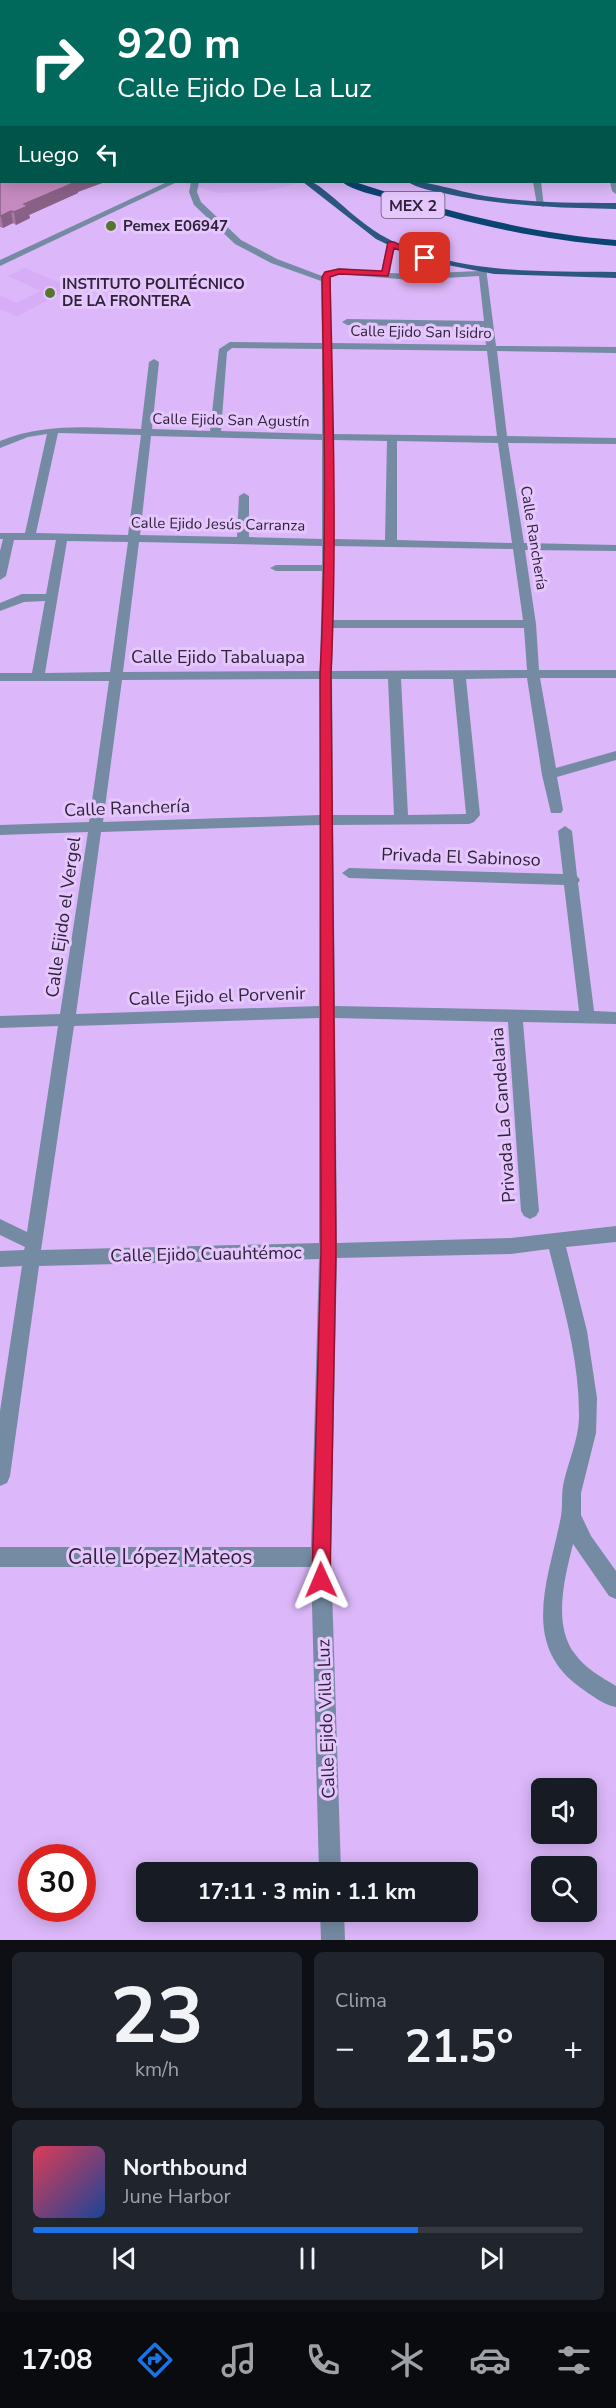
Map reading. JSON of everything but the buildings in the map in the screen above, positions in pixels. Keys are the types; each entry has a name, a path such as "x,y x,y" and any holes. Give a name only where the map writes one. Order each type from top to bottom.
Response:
{"highway":[{"name":"MEX 2","path":"350,183 480,224 552,237 616,243"},
{"name":"MEX 2","path":"381,183 438,202 498,218 562,229 616,233"}],"main road":[{"name":"MEX 2","path":"308,183 372,233 391,244 437,261 483,271 616,275"},
{"name":"MEX 2","path":"416,183 478,199 541,205 616,206"}],"street":[{"path":"0,263 170,183"},
{"path":"195,183 193,192 197,203 238,242 274,261 329,276 386,274 418,277 483,271"},
{"path":"537,183 541,205"},
{"path":"386,274 391,244"},
{"name":"Calle Ranchería","path":"483,271 502,438 530,624 533,674 555,810"},
{"name":"Calle Ejido Villa Luz","path":"329,276 326,674 328,1251 321,1557 330,1862"},
{"path":"347,322 489,324"},
{"name":"Calle Ejido San Isidro","path":"215,435 222,351 227,346 239,343 616,350"},
{"name":"Calle Ejido el Vergel","path":"0,1476 32,1251 69,1020 94,828 118,675 136,538 154,362"},
{"path":"30,536 53,430"},
{"name":"Calle Ejido San Agustín","path":"0,445 26,434 53,430 147,434 616,441"},
{"path":"391,543 392,438"},
{"path":"243,540 244,496"},
{"path":"0,576 5,536"},
{"name":"Calle Ejido Jesús Carranza","path":"5,536 616,548"},
{"path":"38,676 62,536"},
{"path":"276,568 328,568"},
{"path":"0,607 22,598 51,597"},
{"path":"328,624 530,624"},
{"name":"Calle Ranchería","path":"0,830 327,819 471,818 473,815 459,673"},
{"name":"Calle Ejido Tabaluapa","path":"0,677 459,673 615,678"},
{"path":"394,674 400,820"},
{"path":"549,775 616,755"},
{"name":"Privada El Sabinoso","path":"565,831 573,880 587,1018"},
{"name":"Privada El Sabinoso","path":"349,873 573,880"},
{"name":"Calle Ejido el Porvenir","path":"0,1022 328,1012 616,1018"},
{"name":"Privada La Candelaria","path":"515,1016 530,1211"},
{"path":"0,1227 32,1251"},
{"name":"Calle Ejido Cuauhtémoc","path":"0,1259 32,1251 328,1251 511,1246 616,1234"},
{"path":"556,1242 581,1344 588,1396 586,1437 571,1496 571,1514 560,1556 556,1584 553,1613 555,1631 561,1653 568,1663 592,1683 615,1697"},
{"path":"571,1514 580,1534 616,1589"},
{"name":"Calle López Mateos","path":"0,1557 321,1557"},
{"path":"332,1922 333,1940"}],"shaded area":[{"path":"186,184 295,184 265,191 217,193"},
{"name":"INSTITUTO POLITÉCNICO DE LA FRONTERA","path":"25,268 72,288 17,316 0,309 0,295 17,303 41,291 8,276"}],"place":[{"name":"Pemex E06947","path":"111,226"},
{"name":"INSTITUTO POLITÉCNICO DE LA FRONTERA","path":"50,293"}],"route":[{"path":"321,1580 328,1251 326,674 328,345 326,277 328,274 339,271 386,274 391,244 425,258"}]}
